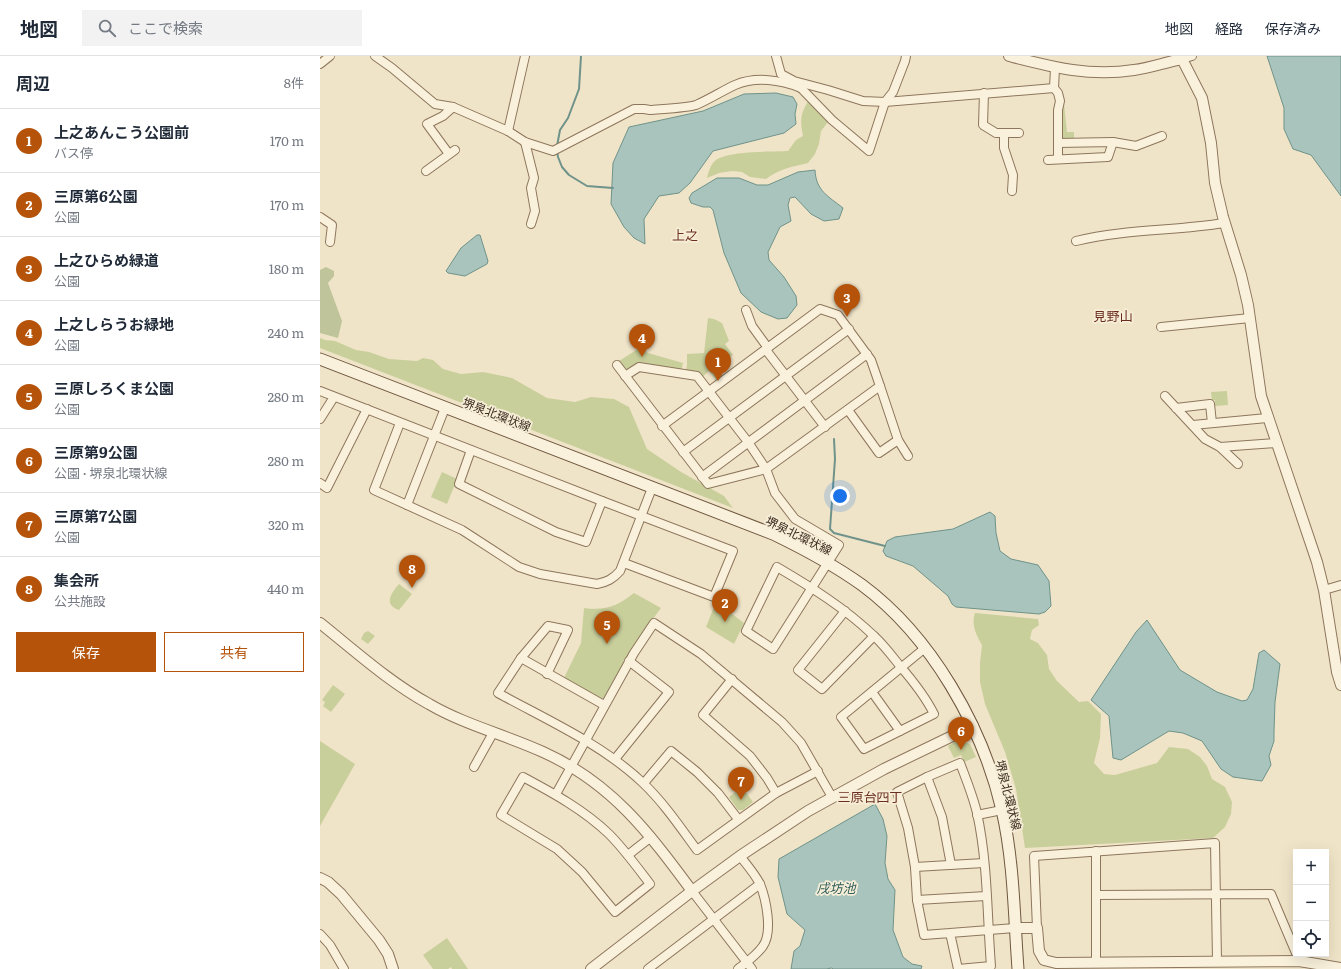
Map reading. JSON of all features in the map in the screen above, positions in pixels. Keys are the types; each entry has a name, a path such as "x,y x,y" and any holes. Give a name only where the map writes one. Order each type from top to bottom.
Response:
{"main road":[{"name":"堺泉北環状線","path":"320,359 773,534 828,563 863,586 899,618 925,648 950,683 973,726 987,758 1002,810 1011,862 1018,969"}],"street":[{"path":"320,64 330,56"},
{"path":"375,56 392,68 435,104 453,107 508,131 525,142 553,151 634,109 650,110 695,105 737,84 754,80 773,80 828,90 863,101 885,102 1054,88"},
{"path":"508,131 525,56"},
{"path":"776,56 781,74 802,86 832,120 869,151 885,102 893,92 906,56"},
{"path":"1009,56 1055,68 1075,71 1113,72 1134,70 1185,57 1202,98 1211,143 1215,183 1224,222 1241,275 1250,318 1261,396 1267,418 1317,562 1324,590 1337,672 1341,685"},
{"path":"1055,68 1054,88 1058,93 1060,102 1058,110 1058,159"},
{"path":"984,93 983,125 996,133 1019,133"},
{"path":"426,171 452,152 427,124 444,116 453,107"},
{"path":"1004,133 1004,148 1013,175 1012,191"},
{"path":"1058,143 1113,142 1136,146 1162,136"},
{"path":"525,142 534,178 531,188 535,211 531,224"},
{"path":"1048,160 1108,157 1113,142"},
{"path":"320,217 332,225 330,242"},
{"path":"1076,241 1102,235 1200,226 1224,222"},
{"path":"662,426 820,309 838,315 871,360 898,440 908,456"},
{"path":"746,310 752,326 767,349 804,401 825,427"},
{"path":"1161,327 1250,318"},
{"path":"683,452 849,329"},
{"path":"702,477 867,354"},
{"path":"617,365 662,426 708,484 766,469 880,386"},
{"path":"625,376 639,367 697,376 748,442 766,469 775,493 796,519 839,545 813,588 773,649 746,631 777,567 813,588 874,636 901,667 921,692 934,714 864,749 841,717 901,667 925,648"},
{"path":"320,391 733,551 714,597 624,562"},
{"path":"1165,396 1206,439 1220,447 1238,464"},
{"path":"320,419 334,397"},
{"path":"1176,408 1210,404 1212,423"},
{"path":"407,505 445,408"},
{"path":"320,484 327,488 367,409"},
{"path":"848,410 879,453 898,440"},
{"path":"1193,425 1267,418"},
{"path":"400,423 374,490 462,530 508,560 540,574 597,584 604,583 613,578 620,571 624,562 652,488"},
{"path":"1220,447 1276,443"},
{"path":"471,450 459,484 556,532 586,542 602,501"},
{"path":"1324,590 1341,585"},
{"path":"845,612 798,670 822,689 874,636"},
{"path":"320,622 388,677 418,698 454,718 544,753 586,777 618,802 651,837 749,966"},
{"path":"556,794 629,661 654,623 701,654 782,722 801,744 832,797"},
{"path":"547,674 568,630 548,626 521,658 498,693 585,741 614,759 644,784 665,808 697,850 776,793 818,771"},
{"path":"521,658 604,705"},
{"path":"614,759 669,692 629,661"},
{"path":"732,679 703,716 750,756 768,778 776,793"},
{"path":"872,692 900,731"},
{"path":"591,969 740,856 808,811 898,762 973,726"},
{"path":"474,767 493,733"},
{"path":"644,784 671,751 697,772 718,793 738,819"},
{"path":"950,933 958,969 991,966 988,930 984,863 977,815 960,763 897,792 908,828 924,935 988,930 1015,928 1037,928"},
{"path":"524,777 556,794 588,816 608,833 628,855 650,884 615,912 582,872 557,849 501,815 524,777"},
{"path":"927,777 942,817 951,865"},
{"path":"977,815 1002,810"},
{"path":"628,855 651,837"},
{"path":"1217,962 1215,843 1034,856 1039,951 1044,960 1056,962 1217,962 1293,956"},
{"path":"1096,852 1096,962"},
{"path":"738,969 749,966 764,946 769,929 760,884 740,856"},
{"path":"915,867 984,863"},
{"path":"320,878 328,882 341,894 379,940 388,954 392,969"},
{"path":"648,969 760,884"},
{"path":"1096,895 1271,894 1293,946"},
{"path":"918,900 986,896"},
{"path":"320,934 330,944 344,969"},
{"path":"1301,957 1341,968"}],"green space":[{"path":"809,100 828,119 828,122 821,131 819,144 815,154 808,163 781,170 766,179 750,177 742,172 732,171 719,173 707,178 713,163 726,156 748,152 788,151 796,140 803,136 801,126 802,118 804,109"},
{"path":"1064,104 1067,132 1074,132 1074,139 1064,140 1062,137 1061,122"},
{"path":"326,267 334,271 334,276 328,283 342,321 338,338 320,333 320,270"},
{"path":"708,318 722,323 729,341 725,344 733,355 716,366 723,376 717,381 709,371 702,377 686,371 687,354 704,353"},
{"path":"320,338 335,341 356,350 369,352 389,359 417,361 423,358 433,360 443,369 461,374 483,372 512,378 547,398 575,402 591,397 614,399 629,407 647,449 681,472 724,496 733,508 320,348"},
{"path":"641,347 648,353 683,363 681,371 639,363 627,369 624,368 619,361"},
{"path":"1227,391 1228,405 1215,406 1215,400 1212,400 1211,392"},
{"path":"442,472 457,479 447,504 431,497"},
{"path":"399,584 412,594 399,610 391,605 390,598 393,591"},
{"path":"634,593 661,608 633,646 606,696 599,699 564,678 581,643 584,608 605,608 617,604"},
{"path":"716,602 744,623 734,644 706,627"},
{"path":"975,613 1038,619 1039,625 1032,630 1030,639 1038,643 1047,655 1049,669 1057,681 1079,702 1088,701 1101,714 1100,738 1094,763 1104,774 1115,775 1157,763 1169,747 1188,749 1200,757 1207,766 1212,779 1225,787 1232,802 1231,814 1225,827 1213,838 1025,848 1016,789 1005,752 985,704 980,682 982,645 975,629"},
{"path":"368,631 375,636 368,644 361,639 364,633"},
{"path":"333,685 345,694 331,712 323,706 325,702 322,700"},
{"path":"958,740 970,744 976,757 964,762 961,755 954,758 948,746"},
{"path":"320,741 355,764 320,826"},
{"path":"742,787 753,802 743,810 738,810 729,797"},
{"path":"447,938 468,969 452,969 451,967 448,969 433,969 423,955"}],"water":[{"path":"1267,56 1341,56 1341,196 1311,155 1293,149 1284,129 1284,108"},
{"path":"776,93 793,97 797,104 795,114 796,124 784,133 713,151 690,183 679,193 659,196 644,219 645,244 634,238 624,227 611,204 613,163 629,127 703,111 744,94"},
{"path":"815,170 820,188 843,208 839,219 824,221 811,214 795,197 790,198 788,205 791,221 780,227 768,252 769,260 784,277 796,296 797,305 787,318 778,319 761,312 741,293 724,253 713,210 710,207 703,207 691,203 689,198 692,193 717,178 739,178 757,185 768,185 798,172"},
{"path":"477,235 480,235 488,261 487,264 465,276 448,273 446,271 461,248"},
{"path":"990,512 995,516 996,533 1000,551 1011,559 1038,565 1049,581 1051,606 1045,612 1039,614 956,607 952,604 948,596 913,566 886,556 883,551 887,541 895,537 953,529"},
{"path":"1147,620 1180,670 1217,692 1242,701 1247,700 1253,689 1259,653 1264,650 1280,664 1275,702 1274,741 1269,756 1271,765 1262,781 1233,777 1221,769 1202,741 1183,733 1169,731 1121,760 1113,758 1109,716 1091,700 1136,632"},
{"name":"戌坊池","path":"875,804 883,819 887,836 885,863 888,879 895,890 893,930 903,957 912,964 922,966 921,969 791,969 794,951 800,946 805,930 787,914 778,877 779,859"}],"waterway":[{"path":"557,146 560,130 568,118 579,89 581,56"},
{"path":"557,151 562,167 569,175 587,186 613,188"},
{"path":"834,439 835,459 830,529 834,533 885,546"}],"place":[{"name":"上之ひらめ緑道","path":"847,317"},
{"name":"上之しらうお緑地","path":"642,357"},
{"name":"上之あんこう公園前","path":"718,381"},
{"name":"集会所","path":"412,588"},
{"name":"三原第6公園","path":"725,622"},
{"name":"三原しろくま公園","path":"607,644"},
{"name":"三原第9公園","path":"961,750"},
{"name":"三原第7公園","path":"741,800"}],"district":[{"name":"上之","path":"685,234"},
{"name":"見野山","path":"1113,315"},
{"name":"三原台四丁","path":"870,796"}]}
